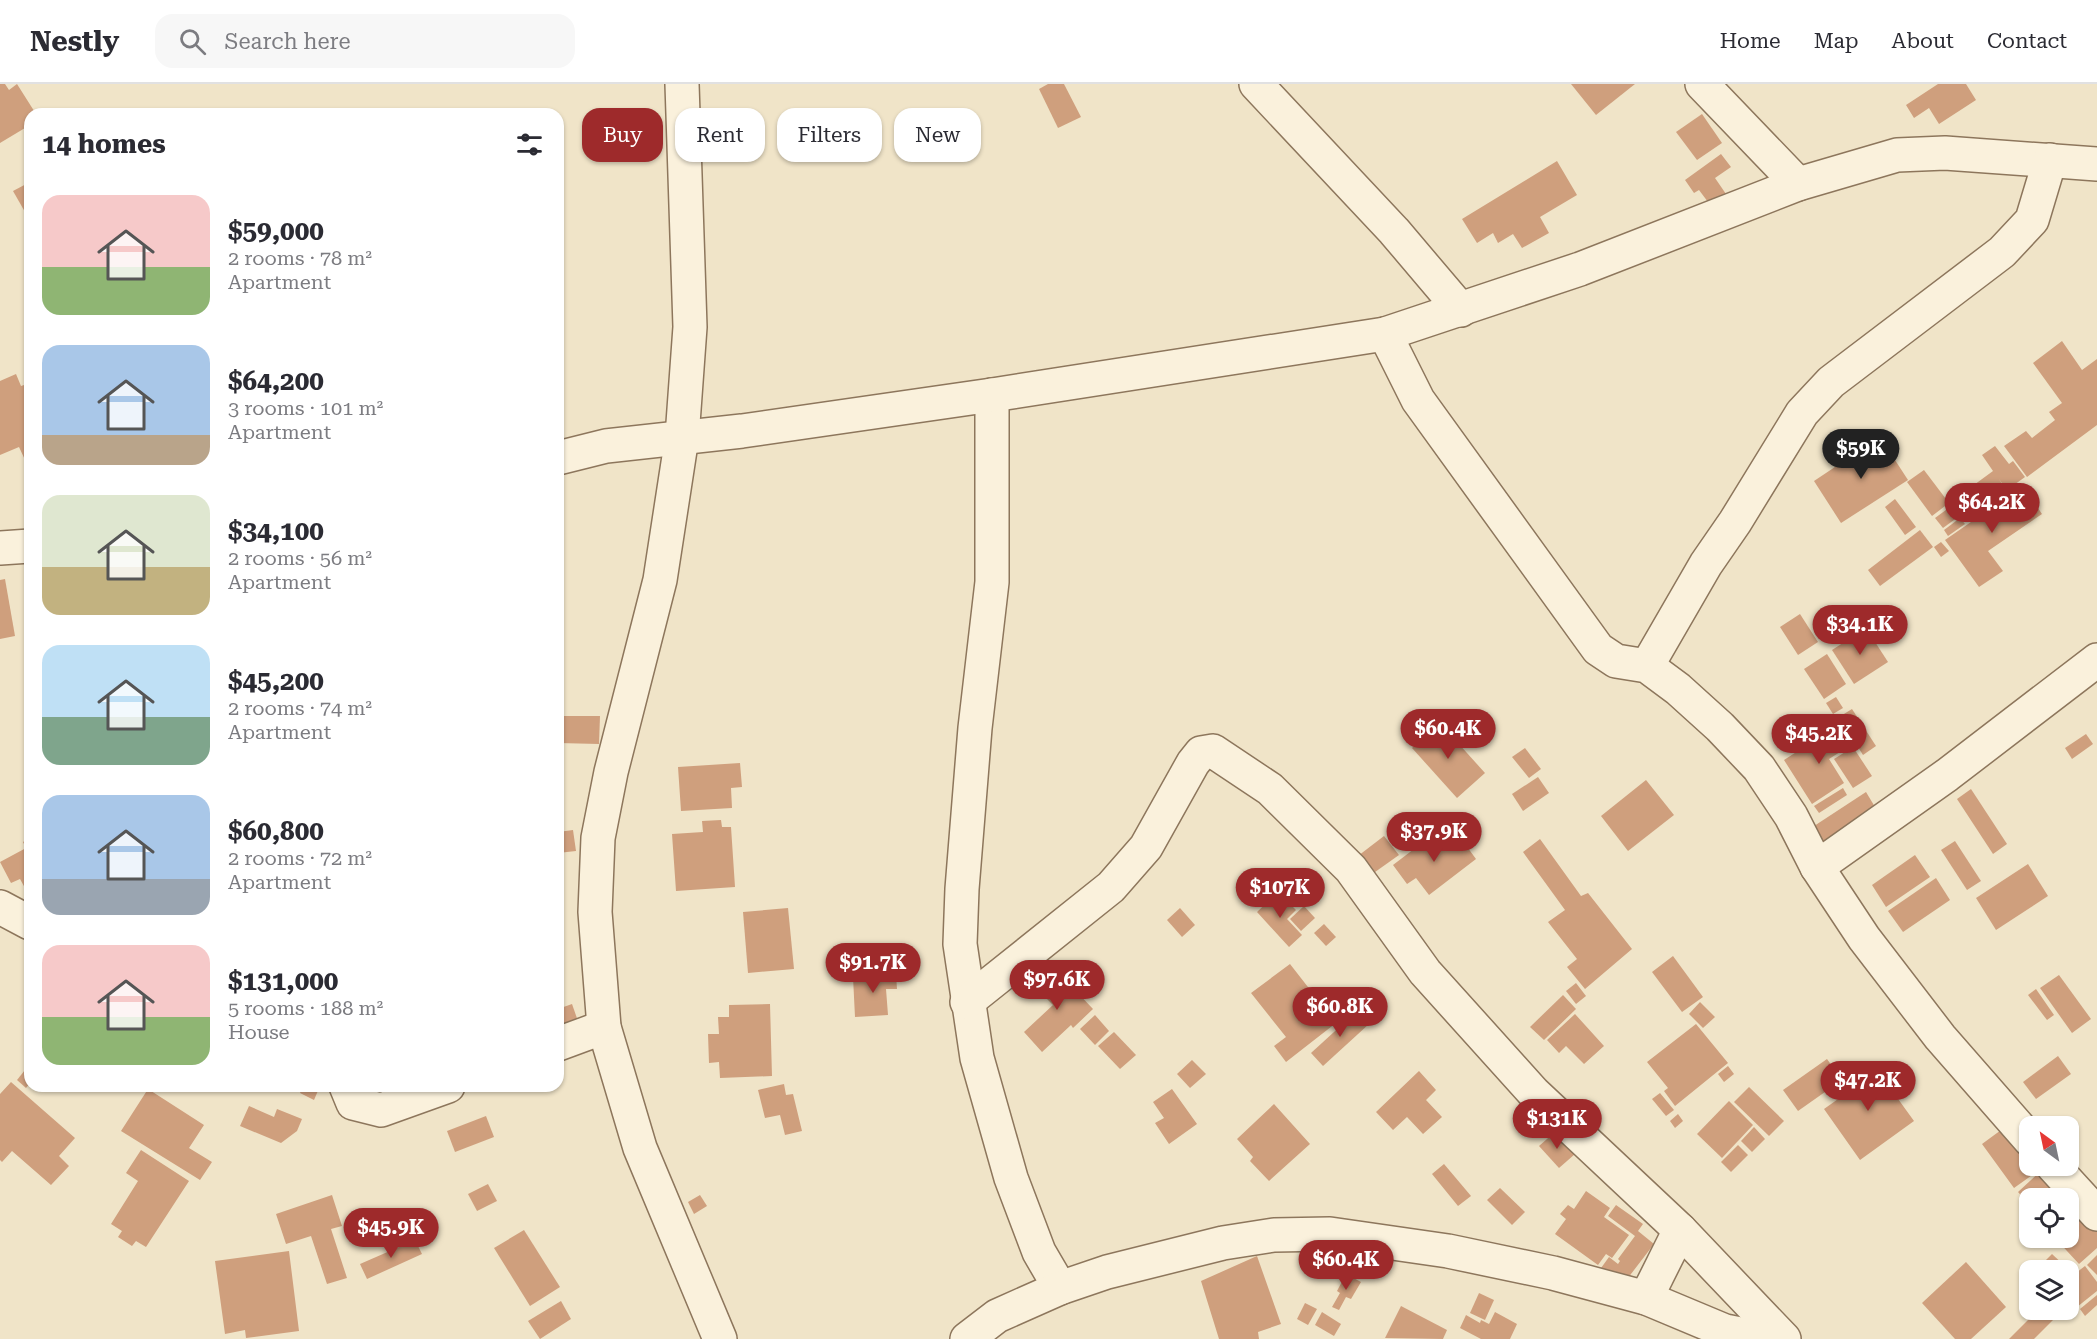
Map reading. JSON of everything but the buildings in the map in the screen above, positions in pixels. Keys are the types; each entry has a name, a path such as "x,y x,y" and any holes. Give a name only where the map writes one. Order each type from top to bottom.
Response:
{"street":[{"path":"682,84 690,327 682,437 660,580 611,772 598,838 595,912 604,1027 640,1148 720,1339"},
{"path":"1256,84 1394,231 1461,310"},
{"path":"1702,84 1798,184"},
{"path":"564,456 606,446 742,430 1385,334 1580,269 1798,184 1897,156 1945,153 2097,164"},
{"path":"1647,666 1706,564 1802,414 1831,382 2002,252 2032,220 2050,160"},
{"path":"1385,334 1418,400 1598,649 1616,661 1647,666 1712,719 1759,768 1791,816 1817,867 1864,939 1926,1019 2019,1127"},
{"path":"992,394 992,582 975,728 960,944 977,1058 1011,1178 1039,1252 1060,1288"},
{"path":"0,548 24,546"},
{"path":"1817,867 1947,775 2097,660"},
{"path":"967,1002 1111,887 1146,847 1193,763 1201,753 1214,751 1270,789 1351,869 1425,972 1526,1084 1680,1230 1784,1339"},
{"path":"0,907 24,920"},
{"path":"564,1042 604,1027"},
{"path":"348,1092 353,1103 381,1110 431,1092"},
{"path":"2062,1176 2097,1214"},
{"path":"1646,1298 1680,1230"},
{"path":"967,1339 997,1316 1060,1288 1107,1272 1223,1243 1274,1235 1330,1234 1448,1251 1553,1273 1646,1298 1725,1331 1765,1339"}]}
